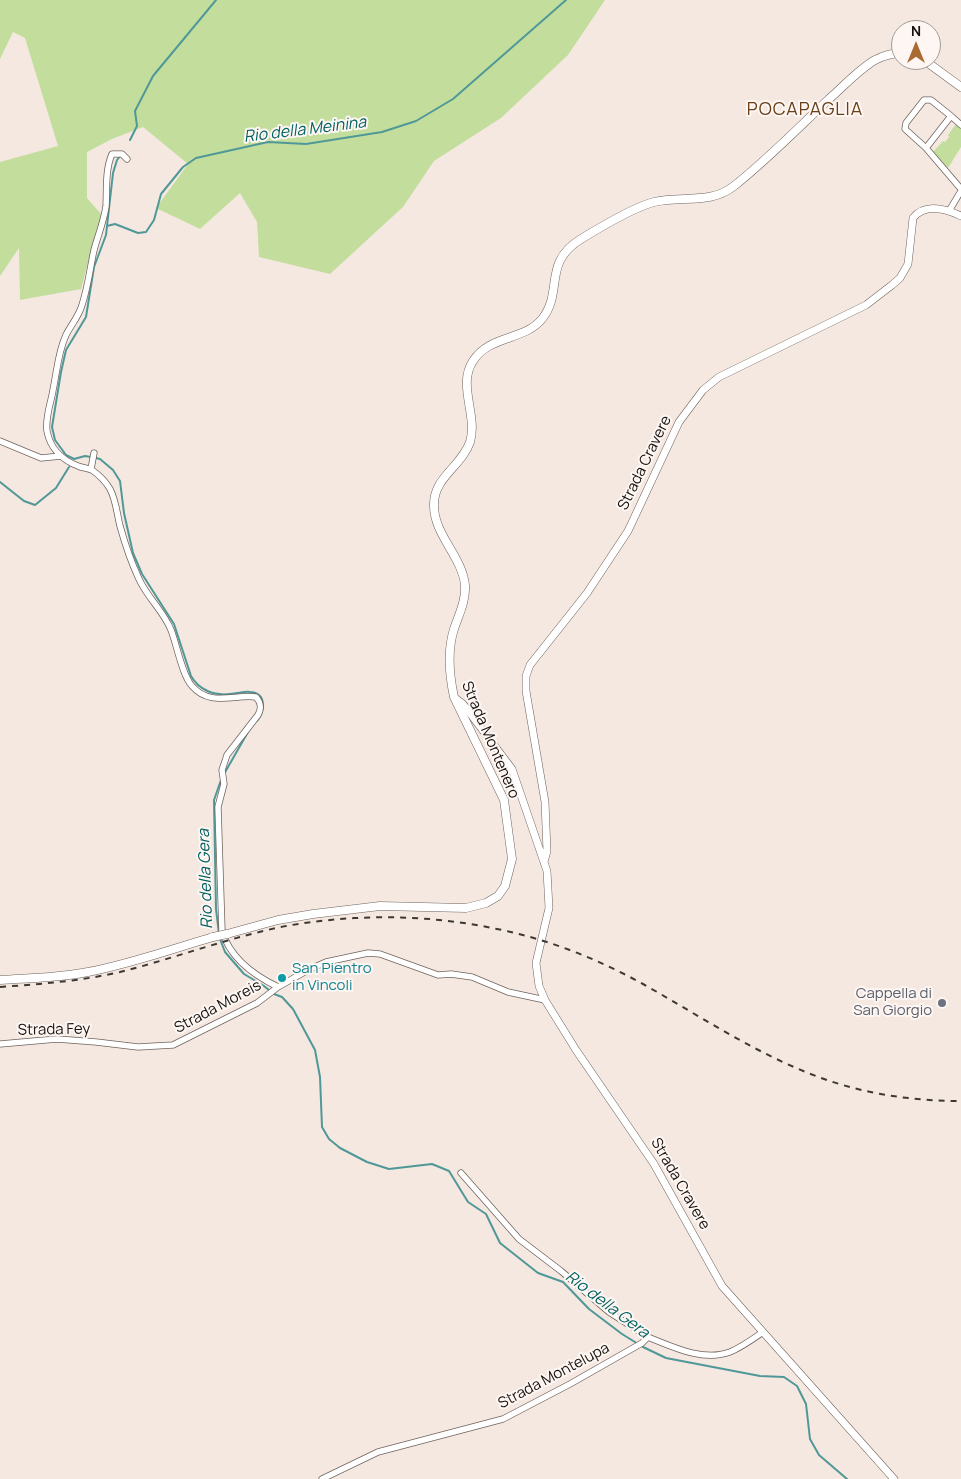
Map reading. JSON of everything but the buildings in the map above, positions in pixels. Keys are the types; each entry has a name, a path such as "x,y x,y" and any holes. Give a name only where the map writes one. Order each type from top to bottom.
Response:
{"main road":[{"name":"Strada Montenero","path":"0,980 86,972 120,965 213,937 278,920 313,914 380,906 466,908 486,903 498,896 505,886 512,859 504,800 454,697 449,659 453,631 464,601 465,582 463,573 441,531 433,506 434,495 439,484 462,456 470,440 471,418 467,381 469,369 474,359 482,350 491,344 523,333 543,318 552,298 560,259 570,246 642,206 666,200 710,197 729,190 862,69 885,55 891,54"},
{"path":"938,70 961,87"}],"street":[{"path":"950,211 961,190 926,148 905,129 906,123 926,99 931,100 961,125"},
{"path":"926,148 951,116"},
{"path":"94,453 91,469 78,466 61,456 54,449 49,439 47,418 54,388 56,366 66,336 82,308 106,207 108,162 112,154 122,154 127,159"},
{"name":"Strada Cravere","path":"544,862 547,851 545,802 526,690 526,676 530,665 587,593 628,531 679,422 703,390 719,377 866,305 892,285 900,278 908,264 913,218 918,213 925,209 950,211 961,216"},
{"path":"0,441 41,458 61,456"},
{"name":"Strada Moreis","path":"91,469 106,483 111,491 124,540 139,579 170,627 186,676 192,686 200,693 213,698 226,699 247,696 256,697 260,702 261,710 227,755 223,766 224,776 218,807 222,931 228,947 239,960 274,990"},
{"name":"Strada Cravere","path":"454,697 463,704 512,769 544,862 548,879 549,908 536,963 539,986 545,1000 576,1050 654,1164 722,1286 894,1479"},
{"name":"Strada Moreis","path":"138,1047 173,1045 226,1020 308,970 326,962 368,953 380,954 438,975 451,974 472,977 508,992 545,1000"},
{"name":"Strada Fey","path":"0,1044 57,1039 138,1047"},
{"path":"461,1173 519,1239 561,1271 609,1312 648,1337 682,1351 706,1355 721,1355 744,1345 764,1332"},
{"name":"Strada Montelupa","path":"322,1479 378,1452 503,1418 570,1384 642,1343 648,1337"}],"green space":[{"path":"0,0 605,0 568,55 501,118 434,161 403,207 330,274 259,257 257,222 240,193 200,229 156,208 188,164 143,127 112,139 87,152 87,198 101,214 81,289 20,300 19,248 0,276 0,162 58,146 25,38 13,32 0,59"},
{"path":"956,124 961,129 961,147 948,168 933,152 943,141 945,142"}],"waterway":[{"path":"130,140 137,126 135,111 153,76 216,0"},
{"name":"Rio della Meinina","path":"107,226 115,224 138,233 146,232 154,220 161,194 183,167 196,158 268,142 306,144 382,132 416,121 453,99 566,0"},
{"name":"Rio della Gera","path":"91,457 85,456 74,459 66,455 55,440 52,427 66,350 86,317 94,267 106,235 113,173 117,160 121,155"},
{"name":"Rio della Gera","path":"96,458 113,470 120,481 124,513 133,553 142,574 174,624 194,681 208,691 218,694 256,693 263,703 262,712 257,721"},
{"path":"0,482 24,501 35,505 56,488 69,467"},
{"name":"Rio della Gera","path":"224,774 248,732"},
{"name":"Rio della Gera","path":"219,934 216,909 214,800 221,780"},
{"name":"Rio della Gera","path":"220,939 225,952 244,974 274,994 282,997 293,1009 315,1050 320,1077 322,1127 329,1139 340,1148 367,1162 389,1169 432,1164 449,1171 468,1202 486,1214 500,1243 538,1273 563,1282 589,1309 643,1347 666,1358 760,1376 784,1377 797,1386 806,1404 810,1439 819,1455 847,1479"}],"railway":[{"path":"0,987 61,982 120,972 244,936 312,922 389,917 441,920 512,932 551,943 589,957 643,984 774,1058 834,1082 897,1097 961,1101"}],"place":[{"name":"San Pientro in Vincoli","path":"282,978"},
{"name":"Cappella di San Giorgio","path":"942,1003"}],"district":[{"name":"POCAPAGLIA","path":"805,110"}]}
